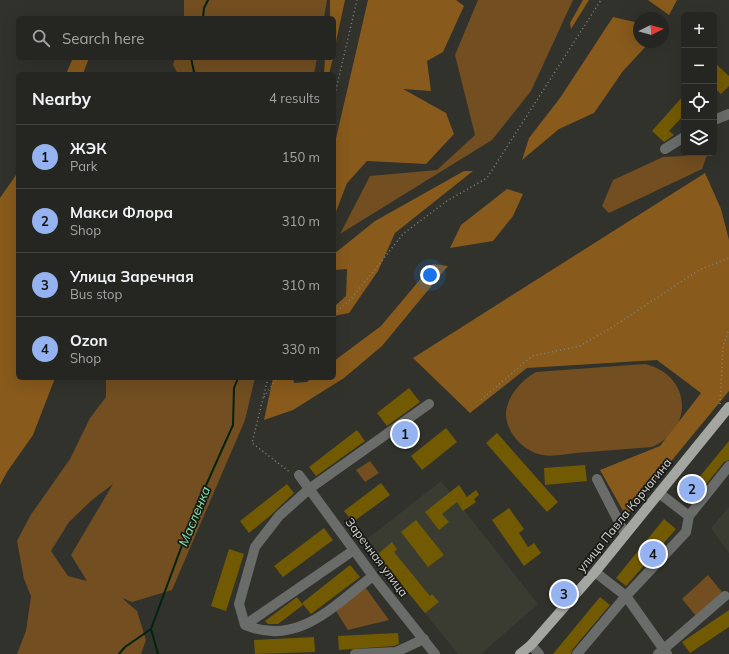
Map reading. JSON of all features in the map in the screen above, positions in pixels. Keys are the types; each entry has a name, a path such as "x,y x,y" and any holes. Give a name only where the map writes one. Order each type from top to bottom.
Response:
{"main road":[{"name":"улица Павла Корчагина","path":"520,654 531,645 595,572 728,409"}],"street":[{"path":"717,119 729,114"},
{"path":"665,149 681,139"},
{"path":"245,625 239,604 255,547 279,516 309,489 428,404"},
{"path":"577,654 626,596 686,532 689,516 729,466"},
{"name":"Заречная улица","path":"296,474 309,489 372,576 435,654"},
{"path":"597,479 625,534"},
{"path":"659,493 689,516"},
{"path":"245,625 354,550"},
{"path":"595,572 626,596 663,652 725,596"},
{"path":"245,625 259,631 291,631 304,626 372,576"},
{"path":"355,654 396,652 424,639"},
{"path":"531,645 539,654"}],"path":[{"path":"336,89 357,0"},
{"path":"336,312 351,299 404,233 447,201 487,178 601,0"},
{"path":"481,400 532,356 580,346 611,328 699,270 729,258"},
{"path":"720,418 723,347 729,329"},
{"path":"268,380 252,443 296,474"},
{"path":"263,398 276,380"}],"shaded area":[{"path":"184,0 327,0 324,16 184,16"},
{"path":"330,0 345,0 336,42 336,16 330,16"},
{"path":"368,0 456,0 464,6 443,52 427,61 431,91 403,89 446,113 454,134 426,164 367,161 347,183 336,212 336,138"},
{"path":"478,0 573,0 531,91 492,140 340,234 370,176 437,170 475,135 455,55"},
{"path":"583,0 589,0 571,29 570,23"},
{"path":"648,0 677,0 669,15 669,12 665,12"},
{"path":"613,17 633,22 633,48 644,48 623,71 594,113 559,129 522,160 529,138 560,98"},
{"path":"72,60 88,60 84,72 67,72"},
{"path":"174,60 317,60 314,72 177,72 173,65"},
{"path":"325,60 332,60 330,72 324,72"},
{"path":"707,156 702,169 609,213 602,206 613,180 663,157"},
{"path":"464,171 473,171 395,233 378,271 349,313 336,316 336,305 346,296 347,269 336,270 336,252 375,221"},
{"path":"705,173 721,209 729,240 729,391 626,516 600,470 660,446 701,393 657,360 527,368 470,413 413,358"},
{"path":"16,175 16,380 54,380 33,435 7,472 0,485 0,198"},
{"path":"507,189 523,194 513,216 493,241 450,248 461,225"},
{"path":"433,264 448,266 382,346 344,378 293,410 264,420 273,380 293,380 294,383 307,382 310,380 336,380 336,360 381,326"},
{"path":"645,364 660,370 672,379 679,390 682,402 681,415 676,428 666,438 652,447 547,456 529,450 512,434 507,419 507,406 516,389 536,372"},
{"path":"106,380 255,380 245,420 172,590 132,602 122,598 137,611 146,640 141,654 17,654 26,631 31,596 24,579 17,541 30,516 70,459 90,418 106,397","holes":["113,484 71,555 87,581 68,576 51,551 69,522 92,500"]},
{"path":"370,461 379,473 365,482 356,470"},
{"path":"441,481 538,604 481,654 458,654 366,540"},
{"path":"729,507 729,553 711,528"},
{"path":"708,575 722,592 696,616 682,599"},
{"path":"363,584 389,620 348,630 334,608"}],"building":[{"path":"717,65 729,76 729,86 721,94 717,91"},
{"path":"681,98 681,118 669,131 674,135 664,142 652,131"},
{"path":"409,388 420,402 387,426 377,413"},
{"path":"446,428 457,442 422,470 411,456"},
{"path":"357,430 365,441 316,476 309,467"},
{"path":"497,433 558,502 547,512 486,443"},
{"path":"729,441 729,460 724,462 691,503 683,497"},
{"path":"585,465 587,481 545,485 544,468"},
{"path":"381,483 390,495 353,522 344,511"},
{"path":"287,484 294,493 249,533 240,521"},
{"path":"459,485 467,497 476,490 479,495 474,499 476,502 463,511 457,502 442,514 449,522 439,530 425,512"},
{"path":"509,508 524,529 519,533 528,547 534,543 541,553 524,566 492,520"},
{"path":"664,519 676,529 626,586 616,578"},
{"path":"416,520 444,555 428,567 401,532"},
{"path":"324,528 333,540 283,577 274,566"},
{"path":"392,542 397,549 394,552 430,596 432,594 439,602 425,613 377,555"},
{"path":"229,549 244,554 226,611 211,606"},
{"path":"350,565 360,577 311,614 302,603"},
{"path":"297,597 303,605 278,624 268,624 265,621"},
{"path":"600,597 610,605 572,650 571,654 553,654"},
{"path":"729,610 729,627 690,653 682,642"},
{"path":"398,633 399,644 394,646 339,650 338,636"},
{"path":"314,637 315,652 255,654 254,640"}],"waterway":[{"name":"Масленка","path":"203,16 204,8 208,0"},
{"name":"Масленка","path":"191,60 194,72"},
{"name":"Масленка","path":"158,654 151,629 195,510 233,425 234,388 237,380"},
{"path":"119,654 125,647 151,629"}],"place":[{"name":"ЖЭК","path":"405,434"},
{"name":"Макси Флора","path":"692,489"},
{"name":"Ozon","path":"653,554"},
{"name":"Улица Заречная","path":"564,594"}]}
